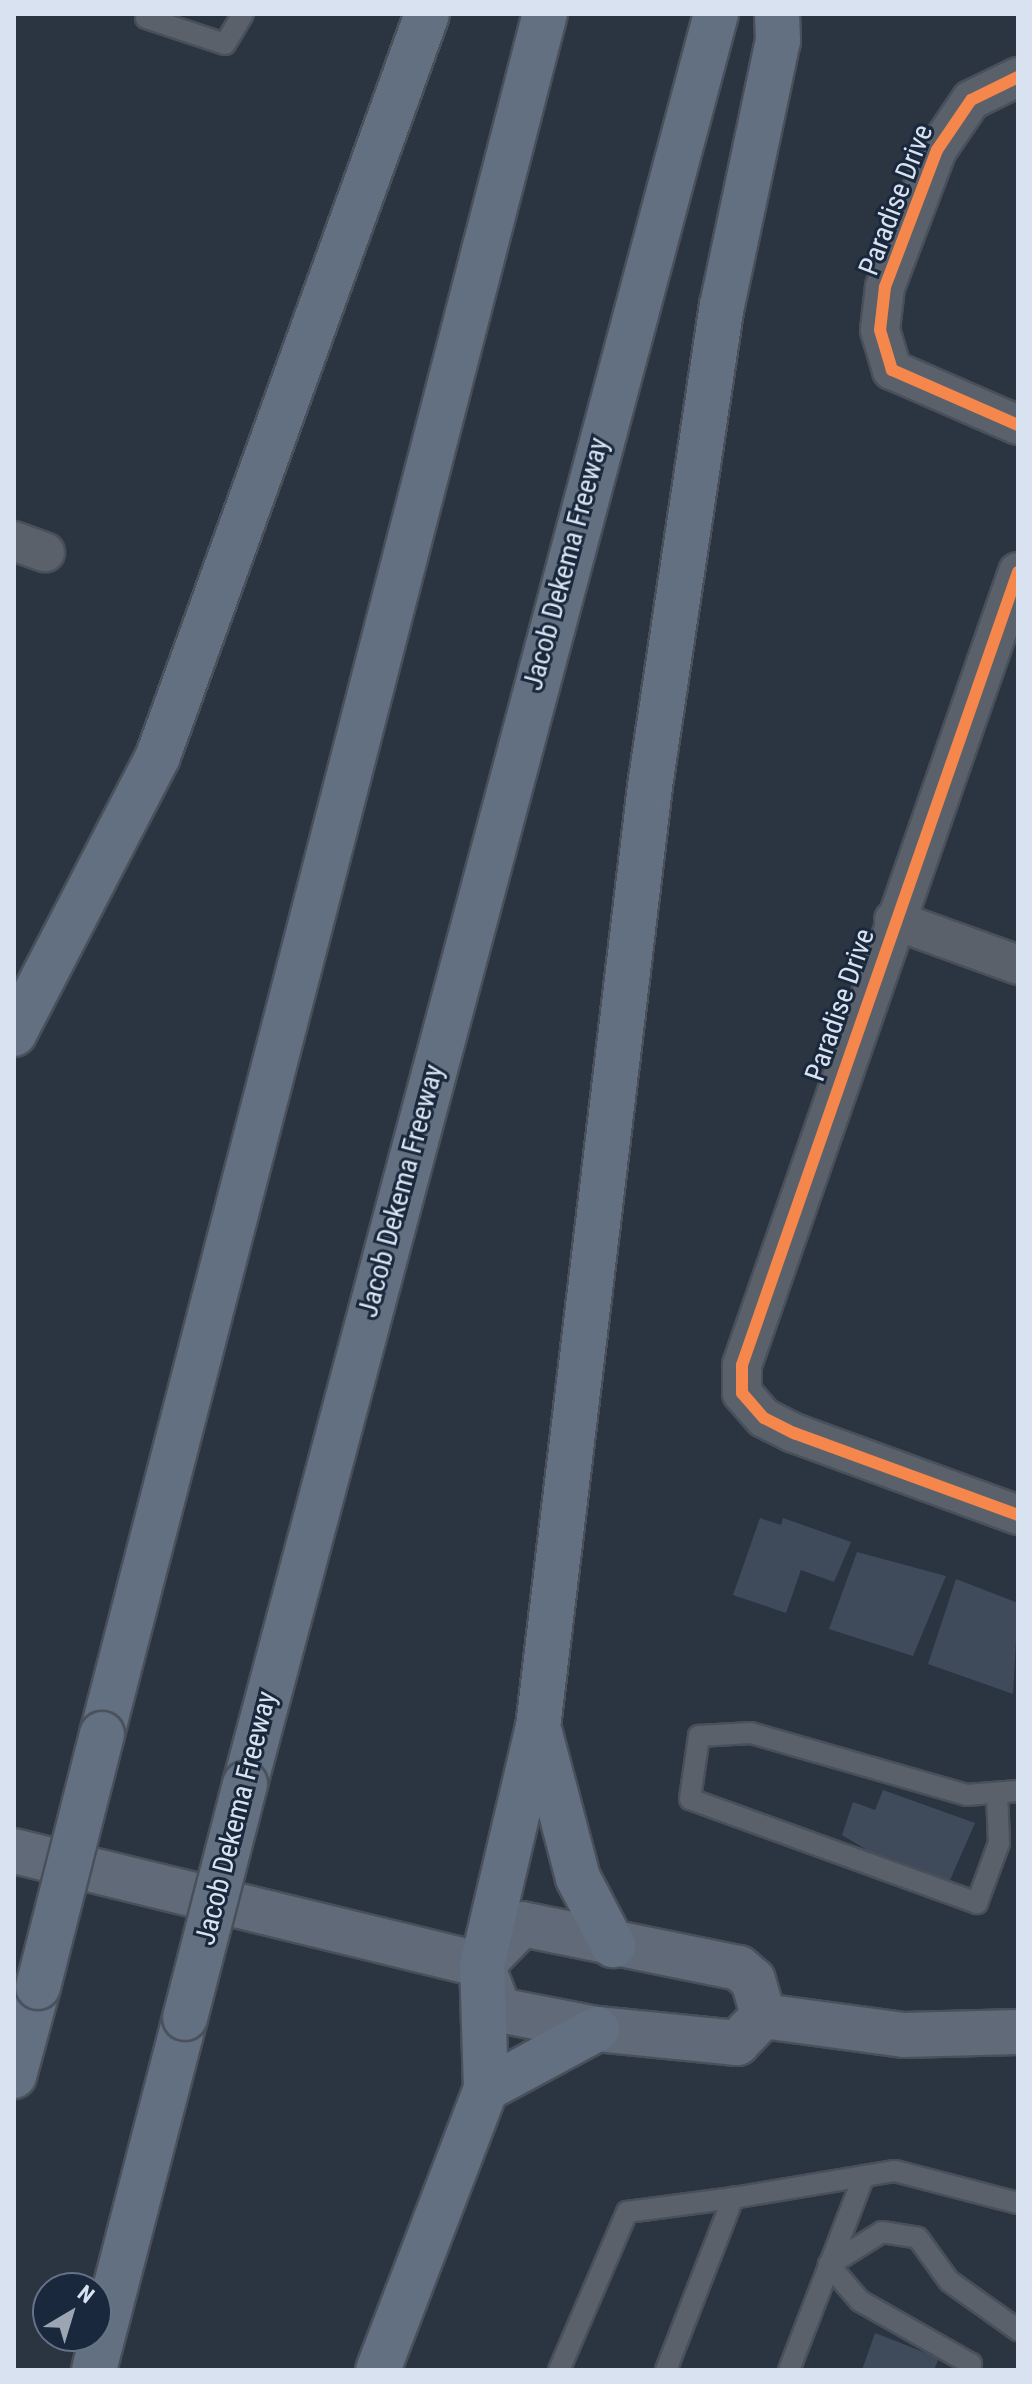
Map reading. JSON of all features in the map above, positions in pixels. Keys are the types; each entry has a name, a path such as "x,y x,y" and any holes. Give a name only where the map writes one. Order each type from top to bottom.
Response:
{"highway":[{"path":"14,1034 158,756 427,14"},
{"path":"14,2076 545,14"},
{"name":"Jacob Dekema Freeway","path":"94,2370 245,1784 716,14"},
{"path":"378,2370 486,2089 482,1965 538,1727 650,786 722,306 778,41 777,14"},
{"path":"538,1727 578,1878 613,1945"},
{"path":"486,2089 597,2029"}],"main road":[{"path":"14,1851 482,1965"},
{"path":"482,1965 522,1924 613,1945 739,1968 753,1980 763,2016"},
{"path":"482,1965 499,2010 597,2029 737,2043 763,2016"},
{"path":"763,2016 904,2035 1018,2032"}],"street":[{"name":"Paradise Drive","path":"1018,77 971,100 947,131 885,287 880,330 892,370 1018,425"},
{"name":"Paradise Drive","path":"1018,572 894,920 742,1365 742,1393 764,1418 794,1433 1018,1515"},
{"path":"894,920 1018,965"}],"lane":[{"path":"146,18 225,44 243,14"},
{"path":"751,1733 967,1795 1008,1792 999,1843 977,1903 690,1799 699,1736 751,1733"},
{"path":"559,2370 627,2212 895,2171 1018,2203"},
{"path":"789,2370 864,2176"},
{"path":"666,2370 733,2198"},
{"path":"829,2265 882,2232 918,2238 949,2281 1018,2330"},
{"path":"829,2265 860,2301 971,2364 968,2370"}],"building":[{"path":"760,1518 781,1525 783,1518 851,1542 834,1582 801,1570 786,1613 733,1595"},
{"path":"857,1552 946,1576 913,1656 829,1629"},
{"path":"956,1579 1018,1603 1013,1694 928,1664"},
{"path":"883,1790 975,1823 950,1880 895,1867 842,1835 853,1802 875,1810"},
{"path":"875,2333 939,2358 934,2370 862,2370"}],"cycle path":[{"path":"1018,77 971,100 937,150 885,287 880,330 892,370 1018,425"},
{"path":"1018,572 742,1365 742,1393 764,1418 794,1433 1018,1515"}]}
